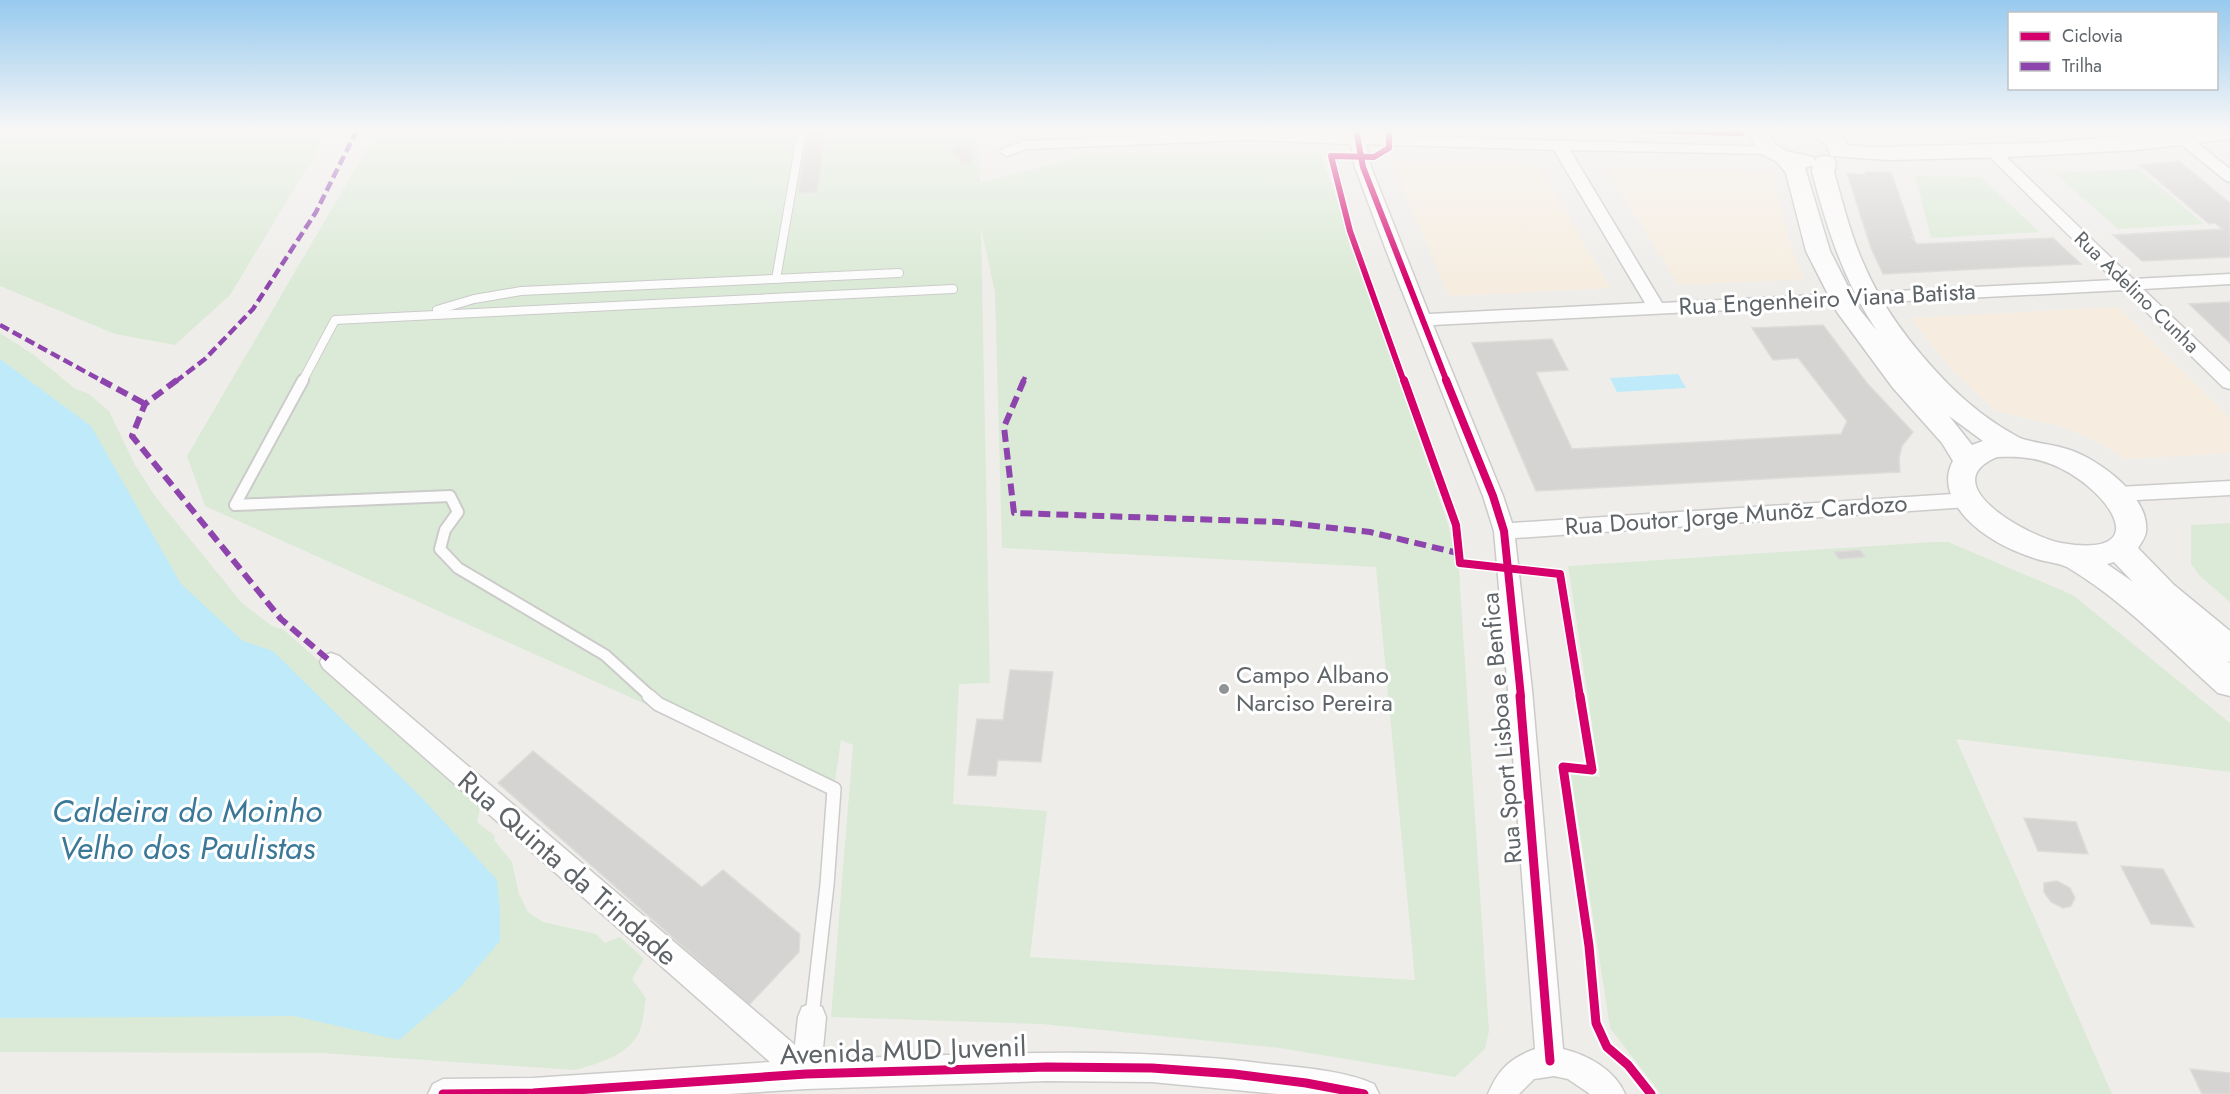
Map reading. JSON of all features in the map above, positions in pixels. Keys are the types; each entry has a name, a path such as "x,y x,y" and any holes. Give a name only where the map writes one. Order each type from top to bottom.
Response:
{"main road":[{"path":"1799,181 1818,251 1841,299 1880,356 1952,436 1966,460"},
{"path":"1826,181 1854,271 1868,297 1899,342 1957,408 1978,425 2014,447"},
{"path":"2014,447 2060,456 2096,475 2118,495 2128,510 2132,525 2129,538 2120,549 2099,556 2073,556 2048,551 2008,534 1981,515 1968,500 1961,485 1961,471 1966,460 1986,450 2014,447"},
{"path":"2120,549 2163,593 2230,649"},
{"path":"2073,556 2132,597 2193,653 2230,683"}],"street":[{"name":"Rua Sport Lisboa e Benfica","path":"1368,181 1493,496 1504,531 1550,1061"},
{"path":"1580,181 1656,307"},
{"name":"Rua Adelino Cunha","path":"2023,181 2131,284 2230,383"},
{"name":"Rua Engenheiro Viana Batista","path":"1423,320 2230,279"},
{"path":"2118,495 2230,488"},
{"name":"Rua Doutor Jorge Munõz Cardozo","path":"1504,531 1968,500"},
{"name":"Rua Quinta da Trindade","path":"331,662 806,1074"},
{"path":"806,1074 812,1017"},
{"path":"1503,1094 1506,1085 1517,1072 1532,1064 1550,1061 1569,1064 1588,1073 1610,1094"},
{"name":"Avenida MUD Juvenil","path":"443,1094 533,1093 806,1074 1047,1067 1152,1068 1234,1074 1306,1083 1364,1094"}],"lane":[{"path":"776,279 793,181"},
{"path":"420,316 474,299 521,291 899,273"},
{"path":"812,1017 827,885 834,789 658,704 605,655 458,568 440,549 445,530 458,512 450,496 235,505 335,320 953,289"}],"green space":[{"path":"0,181 299,181 230,295 175,345 115,334 0,286"},
{"path":"348,181 980,181 980,183 988,181 1330,181 1448,524 1459,571 1489,1031 1485,1049 1455,1077 1279,1048 1042,1024 831,1017 853,745 841,740 834,789 205,506 187,456","holes":["981,228 995,292 1002,548 1376,567 1415,980 1030,957 1047,811 953,804 959,684 990,683"]},
{"path":"1916,181 1985,181 2039,232 1931,238"},
{"path":"2064,181 2153,181 2204,224 2118,229"},
{"name":"Caldeira do Moinho Velho dos Paulistas","path":"0,333 34,355 74,388 89,394 109,411 135,465 155,496 242,603 272,626 284,630 481,804 477,822 495,836 494,840 512,862 519,894 528,912 543,922 596,934 605,943 620,937 644,959 632,979 646,998 641,1027 631,1044 614,1056 575,1070 322,1053 0,1052"},
{"path":"2230,523 2230,602 2200,576 2191,564 2191,525"},
{"path":"1948,542 2073,595 2230,723 2230,772 1956,739 2112,1094 1661,1094 1610,1028 1571,774 1600,777 1568,566"}],"sand":[{"path":"1400,181 1549,181 1610,288 1449,296"},
{"path":"1612,181 1774,181 1788,238 1804,279 1679,285"},
{"path":"2118,307 2230,418 2230,453 2127,459 2096,441 2060,426 1996,411 1952,370 1910,318"}],"water":[{"name":"Caldeira do Moinho Velho dos Paulistas","path":"0,359 91,426 181,584 243,641 273,651 423,799 497,880 500,941 459,989 399,1040 294,1016 0,1018"},
{"path":"1678,374 1686,388 1617,392 1610,378"}],"building":[{"path":"800,181 819,181 817,192 798,193"},
{"path":"1850,181 1894,181 1914,238 1911,237 1917,244 2053,238 2081,264 1883,274 1871,248"},
{"path":"2159,181 2203,181 2230,203 2230,257 2142,261 2113,235 2222,229 2215,223 2209,224"},
{"path":"2230,302 2230,343 2189,304"},
{"path":"1823,325 1867,383 1913,432 1902,446 1899,458 1900,472 1536,491 1472,343 1552,339 1568,370 1536,372 1572,449 1841,434 1847,421 1798,358 1773,360 1752,328"},
{"path":"1860,550 1865,557 1839,559 1834,552"},
{"path":"1010,670 1053,672 1041,762 998,760 996,776 968,775 977,719 1003,720"},
{"path":"533,751 702,887 723,870 800,934 799,952 749,1005 498,783"},
{"path":"2024,818 2076,822 2088,854 2038,851"},
{"path":"2121,866 2163,869 2194,927 2151,924"},
{"path":"2057,881 2070,888 2075,898 2071,906 2063,908 2051,902 2044,892 2044,883"},
{"path":"2190,1069 2230,1073 2230,1094 2202,1094"}],"marked path":[{"path":"331,181 316,212 253,309 205,359 145,404 132,436 281,619 331,662"},
{"path":"0,325 145,404"},
{"path":"1025,377 1004,427 1014,513 1279,522 1370,532 1462,554"}],"cycle path":[{"path":"1337,181 1350,231 1456,525 1460,563 1560,574 1592,770 1563,767 1589,946 1596,1023 1607,1047 1628,1065 1651,1094"},
{"path":"1368,181 1493,496 1504,531 1520,690 1550,1061"},
{"path":"443,1094 533,1093 806,1074 1047,1067 1152,1068 1234,1074 1306,1083 1364,1094"}],"place":[{"name":"Campo Albano Narciso Pereira","path":"1224,689"}]}
